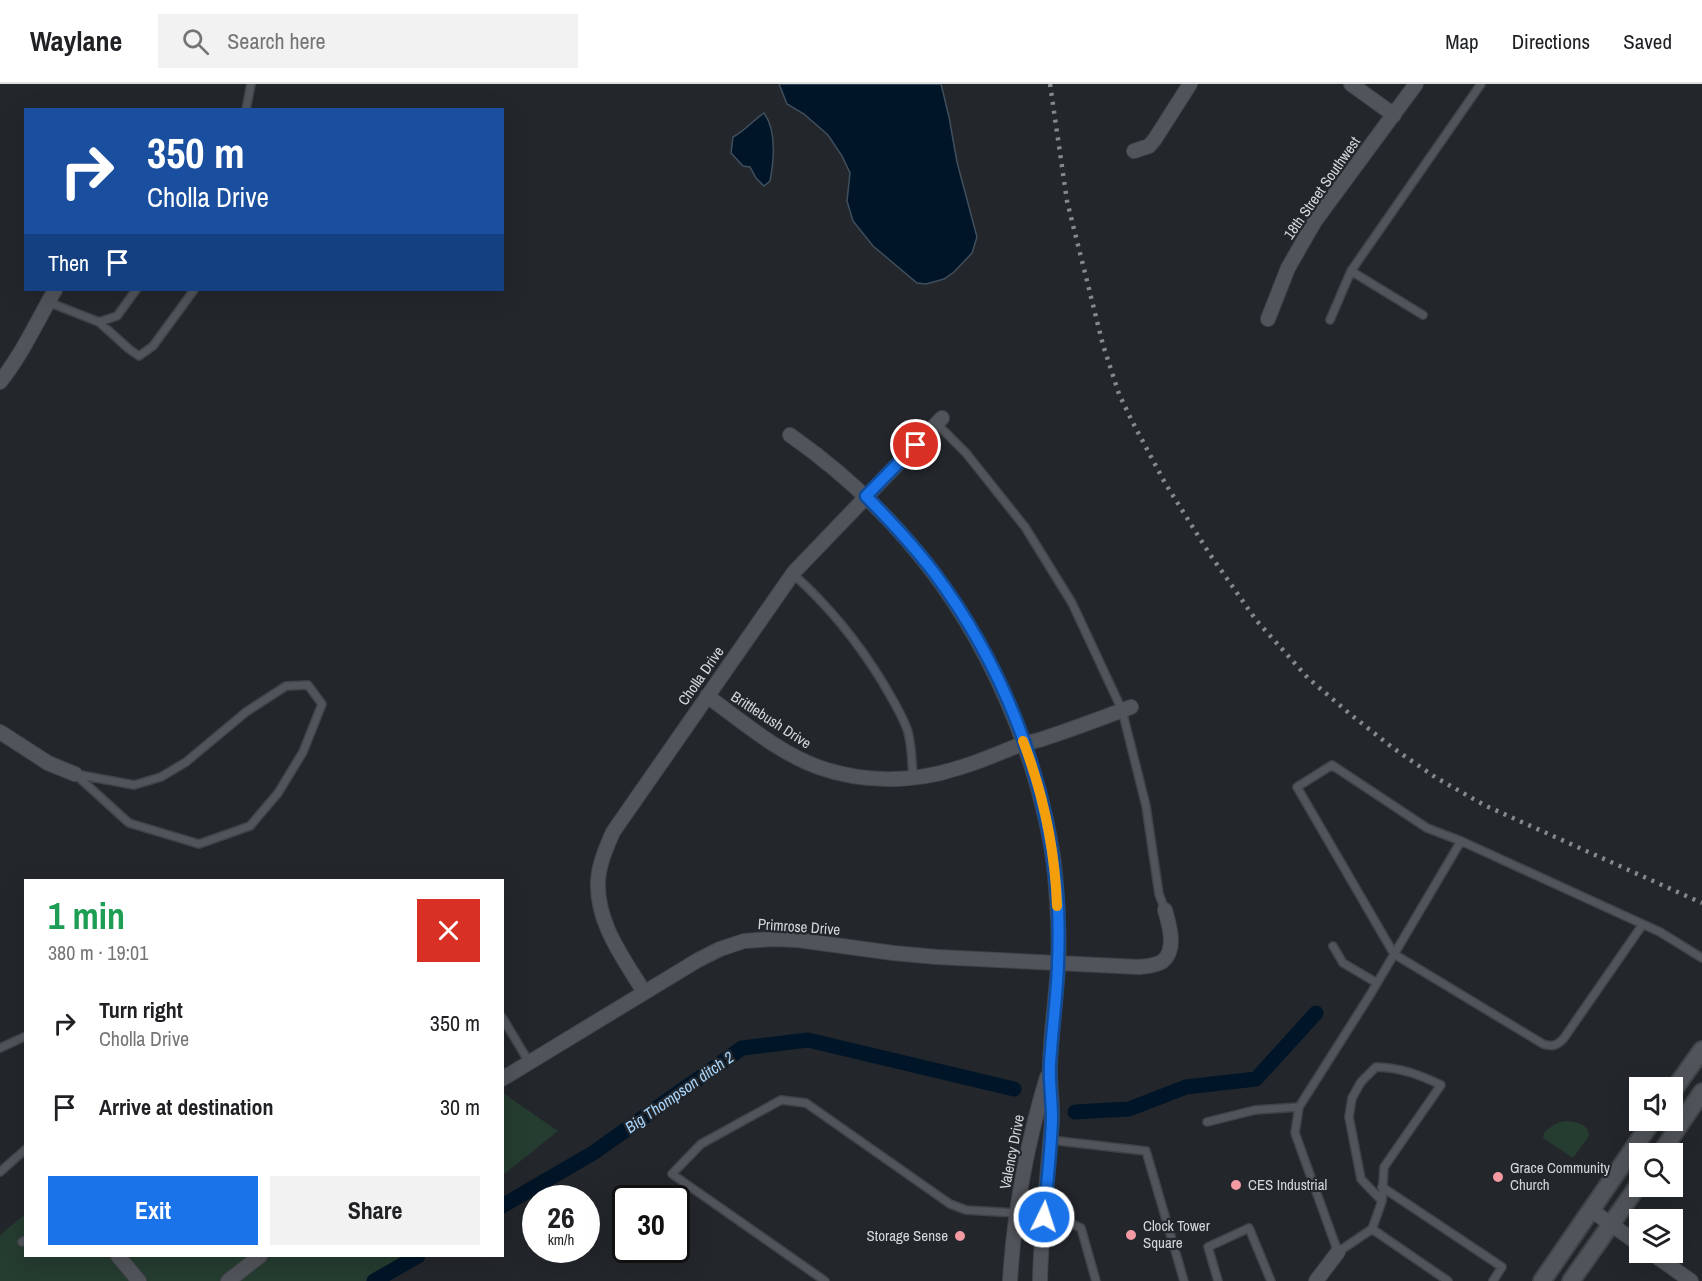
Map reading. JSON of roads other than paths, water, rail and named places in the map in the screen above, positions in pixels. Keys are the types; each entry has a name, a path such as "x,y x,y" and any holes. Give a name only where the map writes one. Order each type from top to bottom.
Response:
{"main road":[{"path":"1683,1077 1702,1050"},
{"path":"1667,1143 1702,1092"},
{"path":"1542,1281 1645,1131"},
{"path":"1571,1281 1630,1197"}],"street":[{"path":"1134,151 1149,146 1155,139 1190,84"},
{"path":"1351,84 1394,115"},
{"name":"18th Street Southwest","path":"1268,319 1288,268 1315,221 1416,84"},
{"path":"0,382 32,335 54,291"},
{"name":"Cholla Drive","path":"645,992 622,956 604,921 598,895 600,867 613,832 793,574 939,421"},
{"name":"Valency Drive","path":"790,435 866,496 906,538 952,598 992,666 1003,690 1038,788 1053,864 1057,903 1058,964 1050,1066 1052,1118 1040,1281"},
{"name":"Brittlebush Drive","path":"706,696 784,751 817,767 866,778 913,778 957,769 1126,709"},
{"path":"0,732 48,763 75,774"},
{"name":"Primrose Drive","path":"504,1077 698,960 744,941 798,940 904,954 1139,967 1153,965 1164,960 1169,951 1171,939 1165,909"},
{"name":"Valency Drive","path":"1010,1281 1016,1213 1035,1116 1050,1066"},
{"path":"1591,1210 1629,1237"},
{"path":"1316,1281 1338,1252"},
{"path":"119,1257 139,1281"},
{"path":"228,1281 259,1257"},
{"path":"1665,1263 1690,1281"}],"lane":[{"path":"246,108 251,84"},
{"path":"1330,320 1351,272 1481,84"},
{"path":"1351,272 1423,315"},
{"path":"99,322 117,316 135,291"},
{"path":"48,302 99,322 139,356 153,346 193,291"},
{"path":"939,421 1025,527 1072,603 1126,709 1146,806 1159,894 1165,909"},
{"path":"793,574 818,596 838,619 866,656 892,699 908,732 913,778"},
{"path":"308,685 321,704 303,752 278,793 250,826 199,844 129,823 75,774 134,785 161,777 186,762 246,712 286,686 308,685"},
{"path":"1643,924 1560,1043 1552,1047 1543,1044 1394,954 1297,787 1332,765 1428,828 1461,841 1643,924 1660,932 1702,958"},
{"path":"1382,1201 1361,1179 1349,1117 1352,1098 1361,1082 1376,1068 1394,1068 1419,1074 1441,1084 1384,1167 1382,1201 1372,1229 1338,1252 1295,1133 1299,1107 1377,983 1461,841"},
{"path":"1334,946 1343,963 1377,983"},
{"path":"504,1020 529,1062"},
{"path":"0,1048 24,1037"},
{"path":"825,1281 672,1174 701,1144 781,1100 806,1103 950,1204 966,1210 1016,1213 1063,1220 1081,1228 1096,1281"},
{"path":"1207,1122 1255,1110 1299,1107"},
{"path":"1050,1140 1146,1151 1184,1281"},
{"path":"0,1172 24,1151"},
{"path":"1382,1187 1502,1267 1492,1281"},
{"path":"1218,1281 1208,1247 1249,1228 1271,1281"},
{"path":"1372,1229 1448,1281"}],"water":[{"path":"779,84 941,84 957,162 977,237 972,253 954,272 944,279 926,284 917,283 873,246 853,221 847,201 850,173 842,156 828,135 804,114 787,104"},
{"path":"764,113 773,137 773,164 770,181 764,186 750,167 743,166 731,153 733,137"}],"waterway":[{"name":"Big Thompson ditch 2","path":"1075,1112 1129,1109 1186,1087 1256,1079 1316,1013"},
{"name":"Big Thompson ditch 2","path":"504,1205 593,1153 742,1048 808,1040 1014,1089"},
{"name":"Big Thompson ditch 2","path":"374,1281 416,1257"}],"railway":[{"path":"1050,84 1067,201 1103,345 1119,394 1165,483 1209,553 1256,620 1308,678 1393,748 1435,777 1484,805 1702,903"}],"place":[{"name":"Grace Community Church","path":"1498,1177"},
{"name":"CES Industrial","path":"1236,1185"},
{"name":"Clock Tower Square","path":"1131,1235"},
{"name":"Storage Sense","path":"960,1236"}]}
